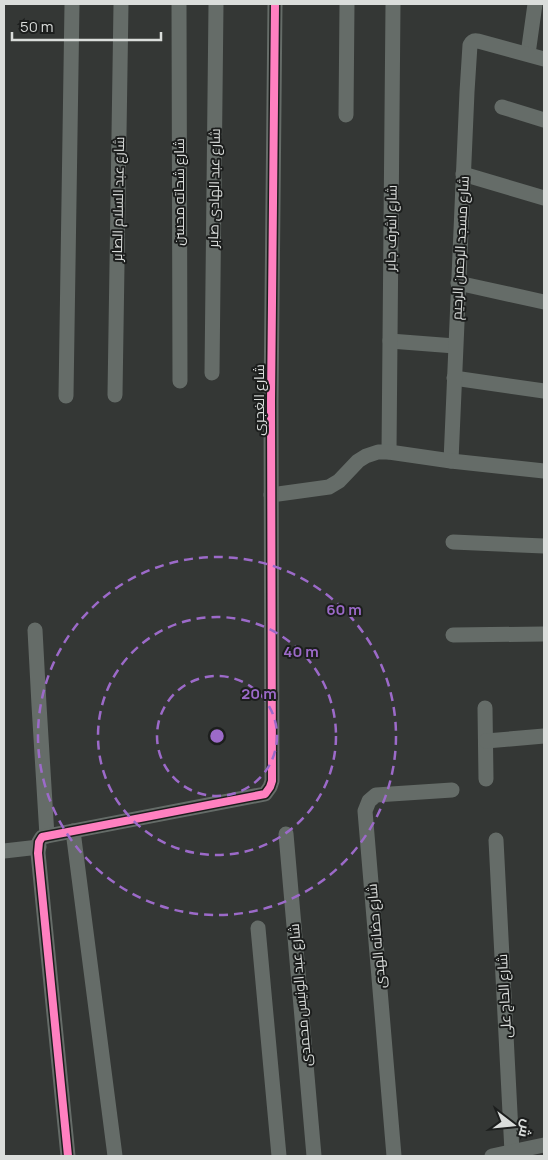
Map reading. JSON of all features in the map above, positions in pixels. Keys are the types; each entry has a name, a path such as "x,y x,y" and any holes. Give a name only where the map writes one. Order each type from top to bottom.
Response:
{"street":[{"path":"66,396 72,4"},
{"name":"شارع عبد السلام الصابر","path":"115,395 121,4"},
{"name":"شارع شحاته محسن","path":"179,4 180,381"},
{"name":"شارع عبد الهادى صابر","path":"212,373 216,4"},
{"name":"شارع الغجرى","path":"74,831 265,794 270,787 273,770 271,401 275,4"},
{"path":"346,115 347,4"},
{"name":"شارع اشرف جابر","path":"389,452 393,4"},
{"path":"535,4 528,54 544,59"},
{"name":"شارع مسجد الرحمن الرحيم","path":"451,461 470,45 474,40 528,54"},
{"path":"502,107 544,120"},
{"path":"463,174 544,198"},
{"path":"458,283 544,302"},
{"path":"390,341 455,346"},
{"path":"454,378 544,391"},
{"path":"271,495 329,487 339,481 358,461 378,452 544,471"},
{"path":"454,542 544,546"},
{"path":"35,630 43,842 38,854 68,1156"},
{"path":"453,635 544,634"},
{"path":"485,708 486,779"},
{"path":"486,741 544,736"},
{"name":"شارع حضانه الهدى","path":"394,1156 365,811 369,800 376,795 452,790"},
{"path":"4,851 43,842 74,831 115,1156"},
{"name":"شارع عبد الونيس محمدى","path":"286,834 314,1156"},
{"name":"شارع الحاج على","path":"496,840 512,1152"},
{"path":"258,928 279,1156"},
{"path":"495,1156 544,1145"}],"cycle path":[{"path":"68,1156 38,853 39,842 42,837 265,794 272,781 271,401 275,4"}]}
